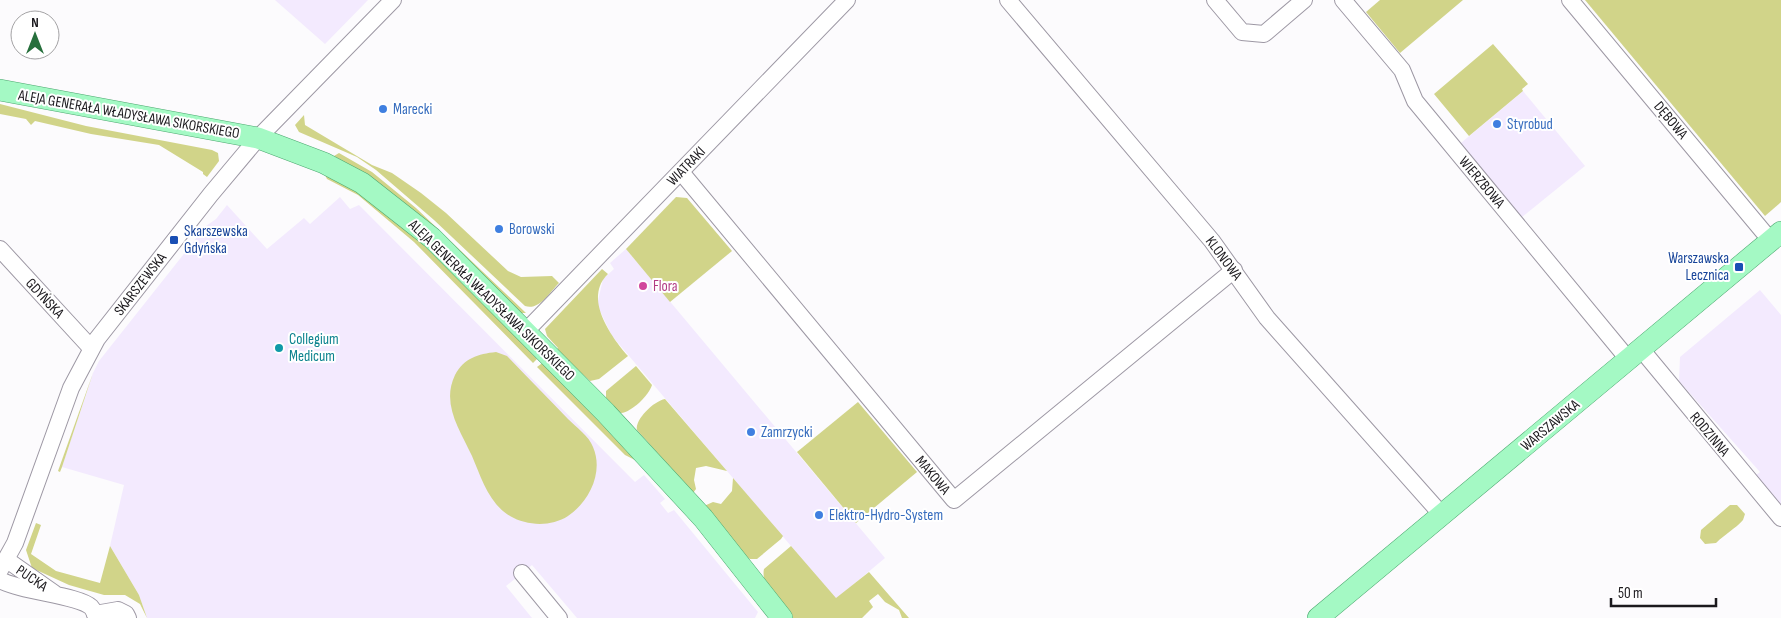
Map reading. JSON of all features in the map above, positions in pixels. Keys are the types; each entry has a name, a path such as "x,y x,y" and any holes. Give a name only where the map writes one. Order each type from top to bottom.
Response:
{"main road":[{"name":"ALEJA GENERAŁA WŁADYSŁAWA SIKORSKIEGO","path":"0,90 258,138 324,162 380,196 432,238 526,331 675,486 727,546 782,618"},
{"name":"WARSZAWSKA","path":"1318,618 1776,237"}],"street":[{"name":"SKARSZEWSKA","path":"3,565 20,531 71,388 91,348 211,194 258,138 393,0"},
{"name":"WIATRAKI","path":"526,331 847,0"},
{"name":"KLONOWA","path":"1008,0 1212,241 1267,318 1442,515"},
{"path":"1215,0 1242,32 1264,34 1304,0"},
{"name":"WIERZBOWA","path":"1343,0 1402,70 1415,102 1635,354"},
{"name":"DĘBOWA","path":"1570,0 1776,237"},
{"name":"MAKOWA","path":"681,172 954,500 1234,270"},
{"name":"GDYŃSKA","path":"0,249 91,348"},
{"name":"RODZINNA","path":"1635,354 1781,518"},
{"name":"PUCKA","path":"3,565 58,596"},
{"path":"522,573 559,618"},
{"name":"PUCKA","path":"0,580 28,591 84,603 92,608 96,616 118,610 126,614 128,618"}],"shaded area":[{"path":"275,0 368,0 325,44"},
{"path":"1523,91 1585,166 1522,217 1461,143"},
{"path":"340,197 350,209 359,205 635,482 644,475 665,499 660,503 668,513 674,510 758,612 755,618 577,618 532,565 506,586 532,618 147,618 139,595 110,546 124,485 62,467 93,373 99,361 206,226 216,219 227,205 267,249 304,218 310,224"},
{"path":"626,249 885,558 836,599 612,336 597,305 603,279 614,269 610,263"},
{"path":"1760,290 1781,315 1781,505 1756,475 1760,472 1679,381 1680,357"}],"green space":[{"path":"1380,0 1463,0 1400,53 1366,12"},
{"path":"1585,0 1781,0 1781,202 1765,216"},
{"path":"1493,44 1528,84 1522,89 1523,91 1469,136 1434,94"},
{"path":"0,104 86,126 212,150 218,153 219,161 207,177 203,172 159,145 91,134 35,121 31,125 26,119 0,114"},
{"path":"304,115 305,125 372,165 392,173 421,193 446,213 508,271 521,277 552,276 559,283 540,303 530,307 525,306 434,220 376,170 357,157 299,132 295,125"},
{"path":"339,153 372,172 416,208 526,313 521,313 371,178 334,156"},
{"path":"325,175 358,192 426,244 537,359 533,363 414,242 358,195 327,179"},
{"path":"676,197 687,198 732,251 670,302 626,249"},
{"path":"602,269 608,274 601,284 598,294 602,316 614,338 628,356 599,379 590,381 556,350 558,348 547,336 545,329"},
{"path":"496,352 507,356 585,435 593,447 597,466 592,486 588,495 576,510 561,520 539,524 524,522 510,516 496,505 482,481 454,417 450,396 455,375 472,358"},
{"path":"545,361 641,463 625,455 537,367"},
{"path":"636,366 652,385 640,402 630,410 621,413 606,401 606,391"},
{"path":"93,373 62,467 60,472 58,471"},
{"path":"665,399 727,471 706,466 696,468 694,480 696,489 693,493 637,430 639,421 646,411"},
{"path":"858,402 917,472 856,523 797,452"},
{"path":"733,478 783,536 757,559 750,559 745,556 704,506 713,502 721,504 732,491"},
{"path":"1730,505 1737,505 1745,514 1743,520 1716,543 1705,544 1700,538 1701,530"},
{"path":"36,523 41,525 31,554 56,571 100,583 110,546 139,595 147,618 140,604 125,595 104,595 69,585 32,568 26,550"},
{"path":"791,546 836,598 869,572 909,618 902,618 899,610 885,602 878,594 869,601 873,607 862,618 791,618 768,589 765,582 764,569"}],"place":[{"name":"Marecki","path":"383,109"},
{"name":"Styrobud","path":"1497,124"},
{"name":"Borowski","path":"499,229"},
{"name":"Skarszewska Gdyńska","path":"174,240"},
{"name":"Warszawska Lecznica","path":"1739,267"},
{"name":"Flora","path":"643,286"},
{"name":"Collegium Medicum","path":"279,348"},
{"name":"Zamrzycki","path":"751,432"},
{"name":"Elektro-Hydro-System","path":"819,515"}]}
